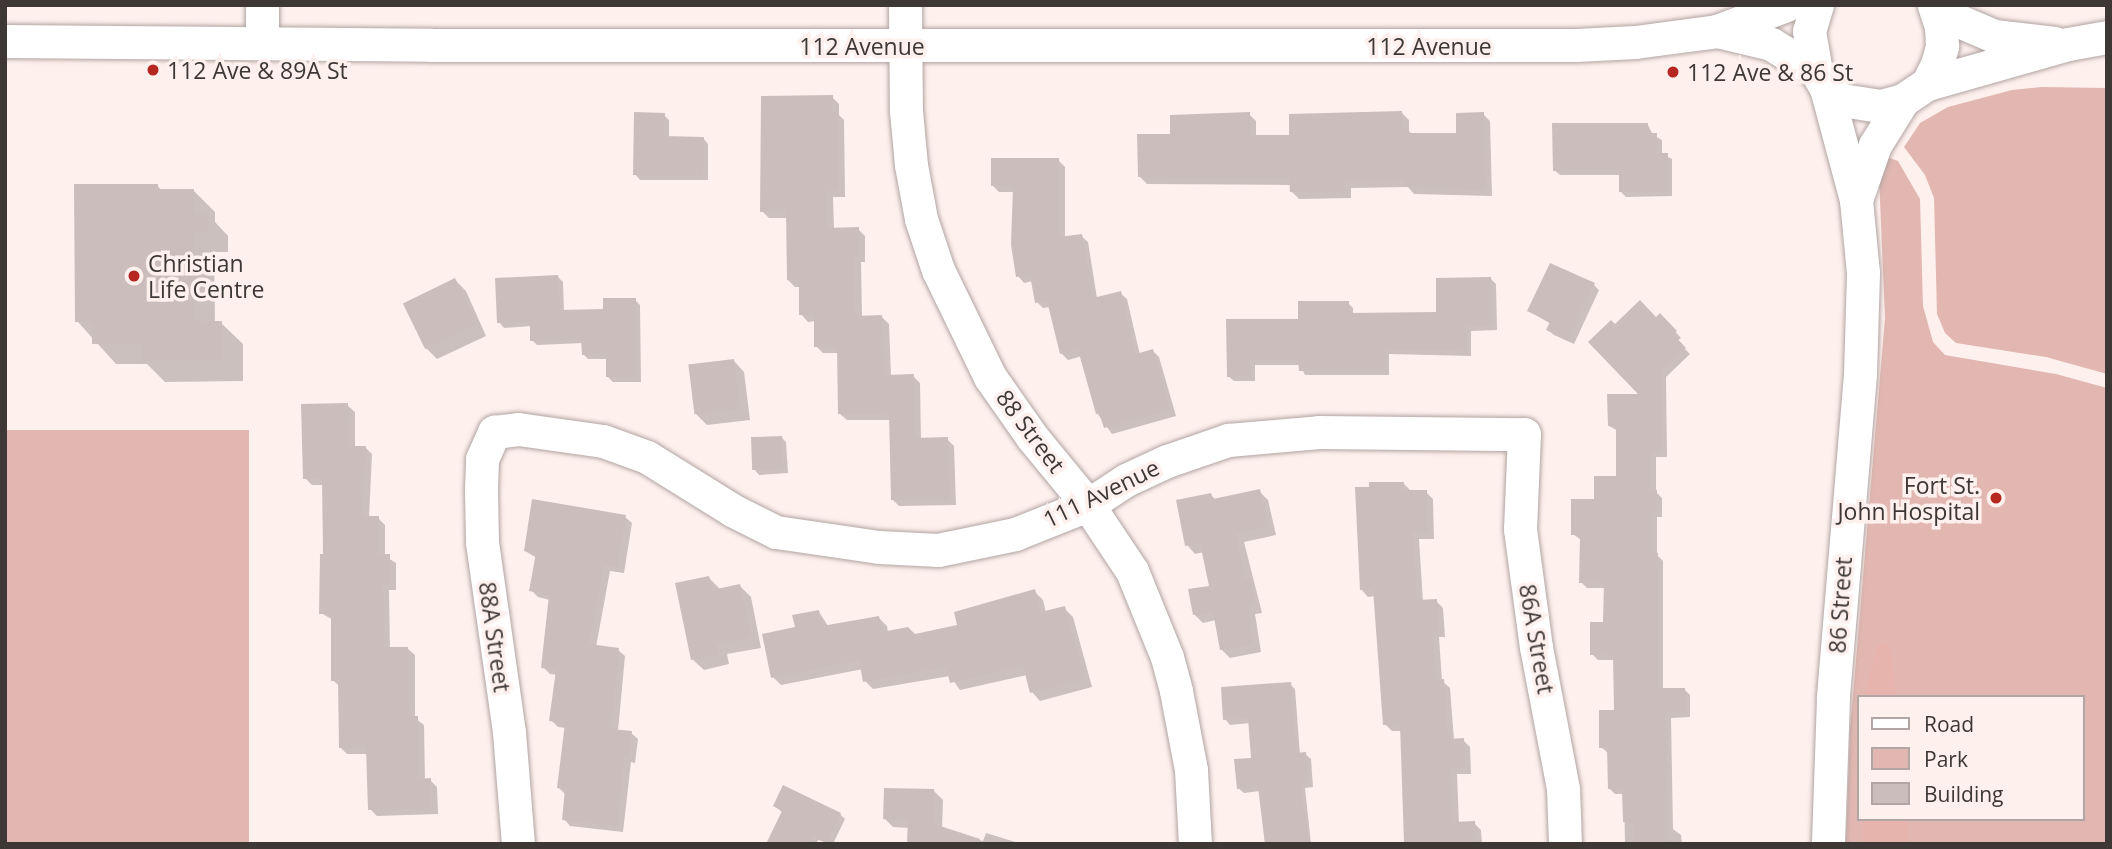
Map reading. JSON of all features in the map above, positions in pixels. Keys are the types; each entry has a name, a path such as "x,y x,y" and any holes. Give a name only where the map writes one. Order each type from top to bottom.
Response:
{"street":[{"path":"262,5 262,43"},
{"name":"88 Street","path":"905,5 911,165 921,219 938,270 990,377 1032,437 1088,505 1132,571 1167,657 1191,770 1195,844"},
{"name":"112 Avenue","path":"5,41 905,46 1576,45 1635,42 1717,31 1786,5"},
{"name":"86 Street","path":"1817,5 1809,31 1856,200 1863,273 1863,320 1833,685 1828,844"},
{"path":"1936,8 1994,36 2068,44"},
{"name":"86 Street","path":"1856,200 1875,145 1937,64 1942,46 1936,8"},
{"name":"112 Avenue","path":"1717,31 1771,44 1821,80 1842,100 1881,106 1915,92"},
{"path":"1915,92 2068,44 2107,37"},
{"name":"111 Avenue","path":"494,432 545,430 603,441 647,457 732,510 776,532 826,541 938,551 1016,534 1088,505 1126,480 1167,461 1228,440 1319,432 1524,434"},
{"name":"88A Street","path":"494,432 482,459 482,542 509,732 518,844"},
{"name":"86A Street","path":"1524,434 1520,529 1536,647 1563,789 1565,844"}],"green space":[{"path":"2042,87 2107,88 2107,374 2046,357 1956,343 1945,333 1937,314 1934,198 1925,175 1904,147 1920,123 1948,107 2012,90"},
{"name":"Fort St. John Hospital","path":"1884,156 1898,161 1920,199 1923,306 1933,342 1945,355 2056,374 2107,388 2107,844 1846,844 1850,730 1885,318 1879,177"},
{"path":"5,430 249,430 249,844 5,844"}],"shaded area":[{"path":"1884,642 1891,647 1896,695 1864,695 1877,645"},
{"path":"1863,821 1908,821 1908,844 1863,844"}],"building":[{"path":"833,95 833,111 838,111 838,190 827,191 827,228 859,227 859,255 855,256 855,316 882,315 885,375 914,374 915,438 948,437 949,499 891,500 889,413 838,414 837,347 814,347 814,315 799,315 799,280 787,280 786,211 760,212 761,96"},
{"path":"1402,111 1403,129 1409,129 1409,133 1456,133 1456,113 1484,112 1485,190 1405,187 1405,181 1344,181 1344,191 1290,192 1289,178 1138,177 1137,134 1170,134 1170,115 1250,112 1250,135 1289,135 1289,114"},
{"path":"634,112 665,113 664,136 704,137 703,176 633,175"},
{"path":"1552,123 1648,123 1648,133 1657,133 1657,153 1668,153 1668,192 1619,192 1619,170 1553,171"},
{"path":"991,158 1059,158 1059,237 1082,234 1093,298 1121,291 1136,354 1153,349 1170,410 1104,428 1099,413 1096,414 1078,350 1060,354 1047,301 1035,303 1030,275 1016,277 1011,245 1013,186 991,186"},
{"name":"Christian Life Centre","path":"74,184 158,184 158,189 194,189 194,213 207,212 208,232 194,232 194,321 222,321 222,360 142,361 141,343 92,344 92,322 75,322"},
{"path":"1550,263 1595,283 1568,340 1546,330 1550,322 1527,311"},
{"path":"558,275 560,310 603,309 603,298 636,298 636,377 606,377 606,354 582,355 581,339 530,341 530,322 497,323 495,278"},
{"path":"1491,277 1492,326 1466,326 1467,351 1385,349 1385,371 1299,371 1298,360 1250,360 1251,377 1227,377 1226,319 1298,319 1298,301 1349,301 1349,313 1436,312 1436,278"},
{"path":"455,278 477,324 425,349 403,303"},
{"path":"1640,300 1656,317 1660,313 1677,331 1673,334 1686,348 1661,371 1662,452 1651,452 1651,490 1657,490 1657,512 1652,512 1652,553 1658,553 1658,688 1685,688 1685,712 1666,713 1668,844 1634,844 1634,822 1623,822 1622,789 1608,789 1607,748 1599,748 1599,710 1614,710 1613,655 1590,655 1590,622 1603,622 1604,583 1579,583 1580,535 1571,535 1571,499 1594,499 1594,476 1616,476 1616,426 1608,426 1607,394 1638,394 1588,342 1611,320 1615,324"},
{"path":"734,359 740,409 694,414 688,365"},
{"path":"348,403 349,446 366,446 362,516 379,516 379,554 390,554 390,584 383,584 384,647 408,647 409,716 418,716 418,779 431,778 431,808 368,810 366,747 339,748 338,681 331,681 331,614 319,614 320,554 323,554 322,478 303,479 301,404"},
{"path":"782,436 783,469 752,470 751,437"},
{"path":"1369,482 1404,482 1404,490 1427,490 1427,532 1413,532 1417,600 1437,599 1438,630 1433,631 1436,680 1444,679 1448,739 1464,738 1465,767 1451,768 1453,822 1475,821 1476,844 1404,844 1400,724 1383,725 1373,589 1360,590 1355,487 1369,487"},
{"path":"1260,489 1268,527 1236,534 1245,579 1250,578 1255,604 1247,606 1254,644 1220,650 1213,612 1193,615 1188,589 1209,586 1200,543 1185,546 1176,500 1211,493 1213,499"},
{"path":"532,499 626,515 617,567 604,565 589,644 619,648 611,729 632,731 629,757 624,756 617,826 562,820 565,789 557,788 565,723 549,721 556,670 541,668 549,595 529,591 536,553 524,551"},
{"path":"709,576 712,590 740,584 751,637 717,644 719,654 691,660 675,583"},
{"path":"1035,589 1041,612 1065,606 1084,679 1030,693 1023,666 950,683 946,667 863,682 859,660 771,678 762,634 795,627 792,615 819,610 822,626 879,616 882,632 908,627 915,634 957,625 954,612"},
{"path":"1291,682 1296,753 1306,752 1309,782 1300,783 1309,844 1265,844 1258,787 1237,789 1234,759 1251,758 1248,718 1223,720 1221,687"},
{"path":"783,785 841,813 826,843 813,836 809,844 766,844 782,811 773,806"},
{"path":"884,788 934,789 934,824 980,839 979,844 907,843 908,820 883,819"}],"place":[{"name":"112 Ave & 89A St","path":"153,70"},
{"name":"112 Ave & 86 St","path":"1673,72"},
{"name":"Christian Life Centre","path":"134,276"},
{"name":"Fort St. John Hospital","path":"1996,498"}]}
